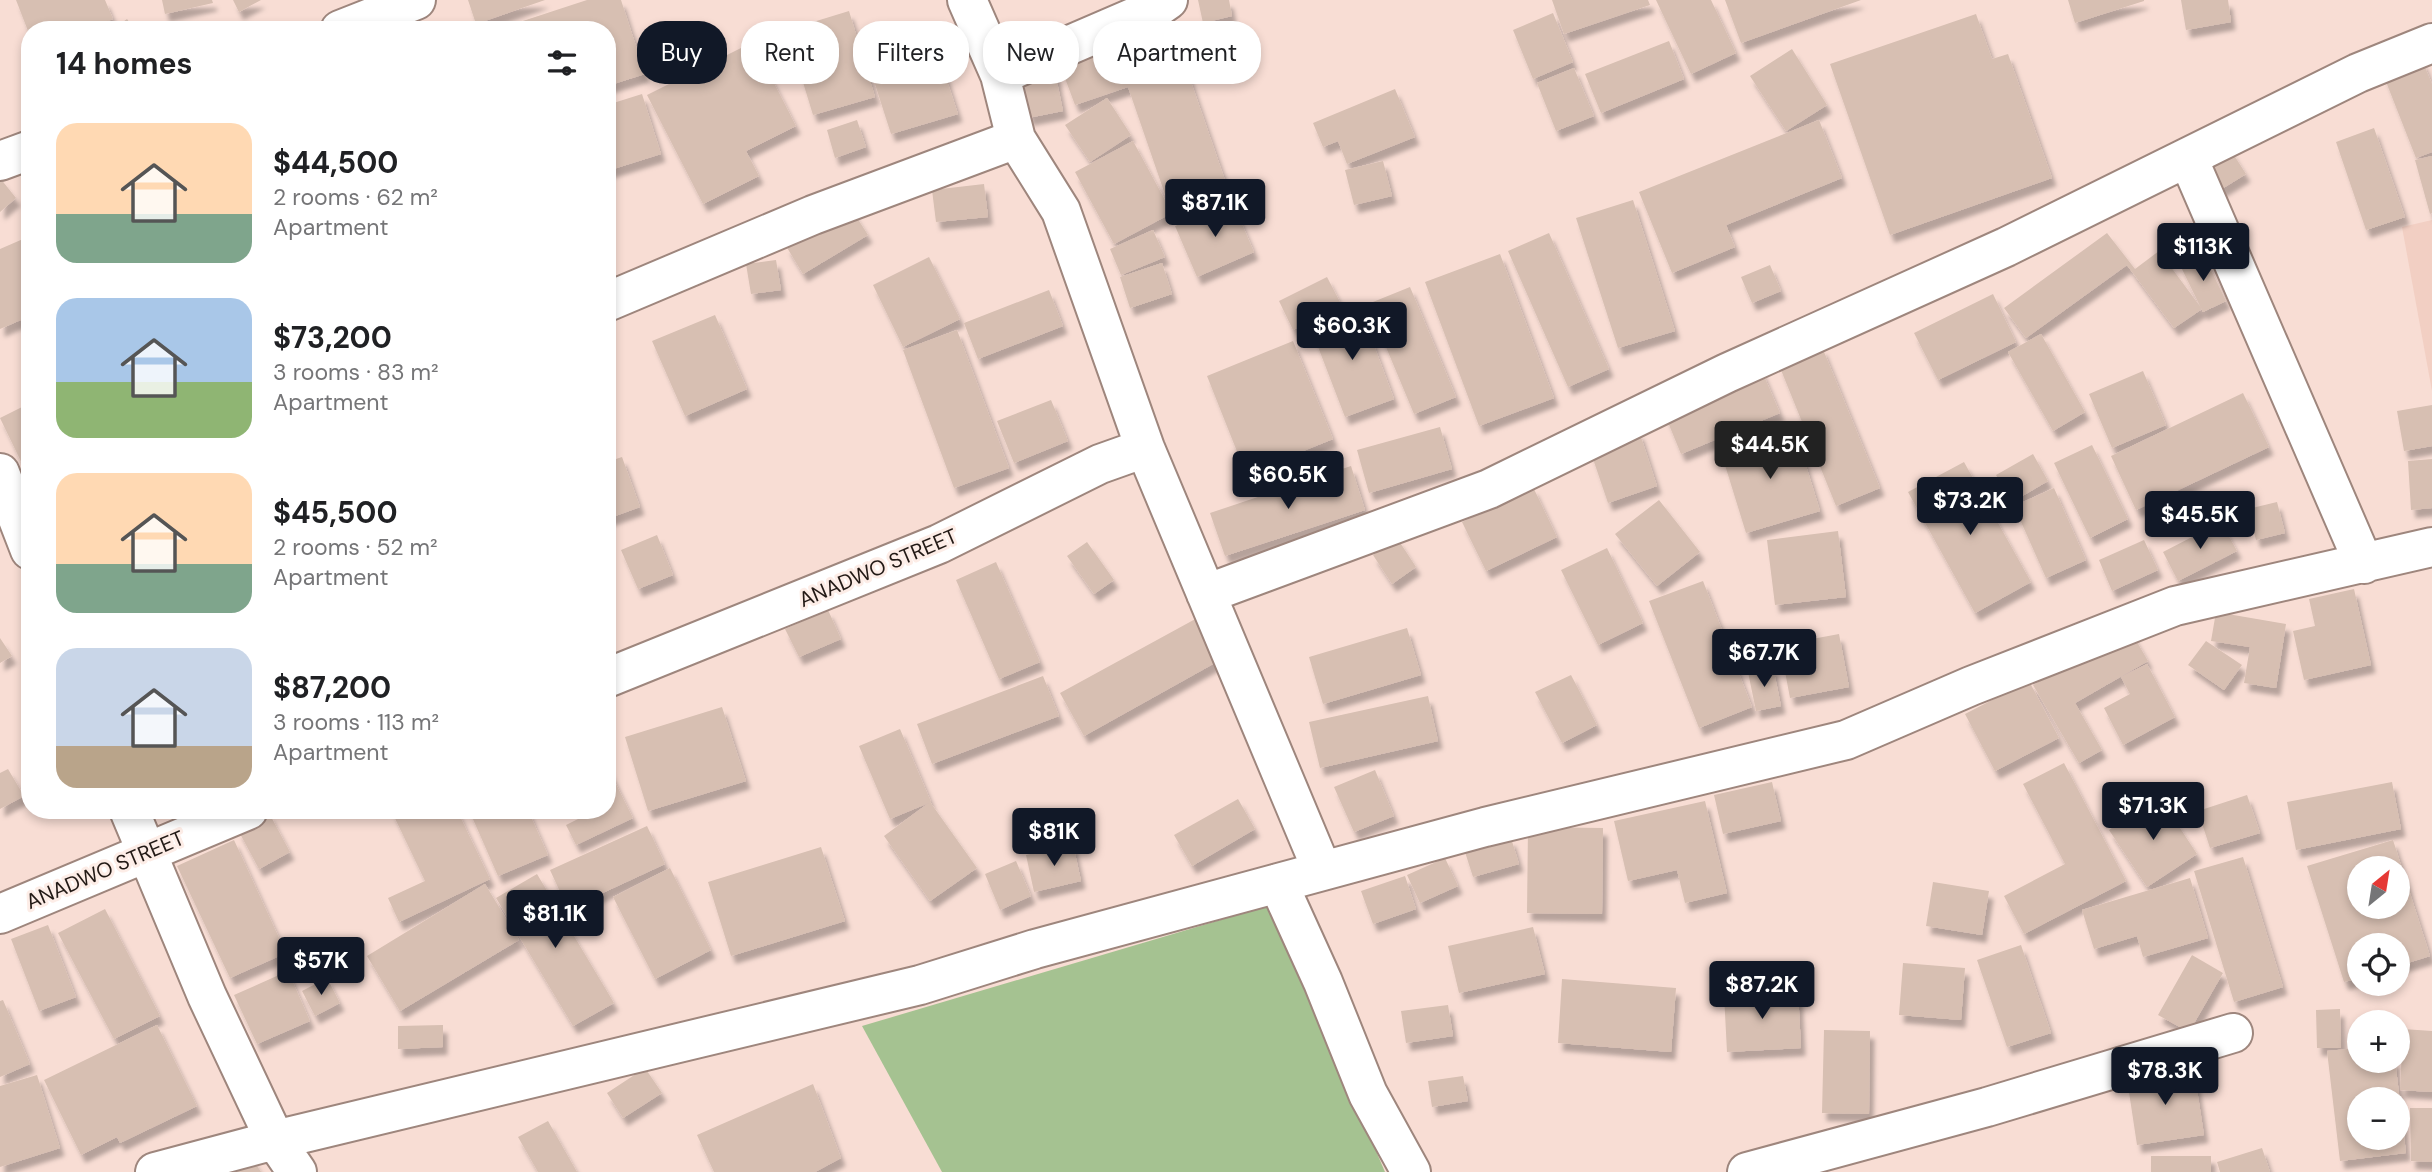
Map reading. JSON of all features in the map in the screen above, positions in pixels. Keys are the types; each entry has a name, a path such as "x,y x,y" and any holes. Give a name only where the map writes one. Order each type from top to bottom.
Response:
{"street":[{"path":"364,21 416,0"},
{"path":"967,0 983,36"},
{"path":"1079,41 1168,0"},
{"path":"1206,594 1489,489 1727,373 2006,247 2358,73 2432,43"},
{"path":"1002,84 1016,139 1061,211 1145,448 1322,870"},
{"path":"616,298 813,215 1016,139"},
{"path":"0,161 21,153"},
{"path":"2188,159 2364,564"},
{"name":"ANADWO STREET","path":"616,674 939,544 1100,464 1145,448"},
{"path":"0,473 21,537"},
{"path":"155,1172 275,1140 920,985 1322,870 1485,827 1846,740 1971,685 2175,606 2432,547"},
{"path":"133,819 207,996 275,1140 297,1172"},
{"name":"ANADWO STREET","path":"0,914 226,819"},
{"path":"1278,883 1323,982 1368,1094 1411,1172"},
{"path":"1747,1172 1987,1107 2233,1033"}],"shaded area":[{"path":"2432,220 2432,391 2402,227"}],"green space":[{"path":"1271,905 1385,1172 942,1172 862,1026"}],"building":[{"path":"16,0 105,0 113,19 108,21 24,21"},
{"path":"162,0 212,0 213,3 165,14"},
{"path":"233,0 261,0 239,12"},
{"path":"468,0 545,0 485,21 475,21"},
{"path":"587,0 621,0 637,49 637,77 616,83 616,21 523,21"},
{"path":"1198,0 1229,0 1232,16 1203,21"},
{"path":"1552,0 1648,0 1650,5 1564,34"},
{"path":"1656,0 1711,0 1736,53 1691,74"},
{"path":"1725,0 1861,0 1741,43"},
{"path":"2068,0 2144,0 2144,1 2075,23"},
{"path":"2181,0 2228,0 2231,22 2186,30"},
{"path":"849,11 853,24 853,84 871,84 875,97 813,115 804,84 839,84 839,21 816,21"},
{"path":"1553,13 1573,62 1533,79 1513,30"},
{"path":"1976,14 1992,59 2008,54 2052,178 1890,235 1830,64"},
{"path":"1669,41 1684,79 1601,113 1585,74"},
{"path":"741,48 741,84 774,84 796,126 746,151 759,176 703,204 647,95 669,84 727,84 727,55"},
{"path":"1792,49 1827,105 1786,131 1750,76"},
{"path":"1093,50 1093,84 1192,84 1227,186 1169,206 1128,87 1075,105 1067,84 1079,84 1079,55"},
{"path":"2422,60 2432,84 2432,152 2416,158 2383,74"},
{"path":"1574,68 1594,116 1556,131 1537,83"},
{"path":"875,84 948,84 958,114 891,134"},
{"path":"1021,84 1057,84 1063,111 1028,118"},
{"path":"1395,89 1415,137 1347,164 1338,141 1323,147 1313,123"},
{"path":"642,94 661,154 616,168 616,102"},
{"path":"1107,98 1131,135 1090,162 1065,125"},
{"path":"857,120 866,147 835,158 827,130"},
{"path":"1819,120 1842,178 1726,225 1735,247 1672,273 1639,192"},
{"path":"2374,128 2405,217 2366,230 2336,142"},
{"path":"1133,141 1172,213 1114,244 1075,172"},
{"path":"2230,149 2246,174 2204,200 2188,175"},
{"path":"2432,156 2432,213 2430,214 2415,160"},
{"path":"1383,161 1392,196 1354,205 1345,170"},
{"path":"0,178 16,198 0,212"},
{"path":"984,184 988,217 936,222 932,190"},
{"path":"1633,200 1675,331 1618,348 1576,218"},
{"path":"1232,201 1254,252 1197,277 1175,226"},
{"path":"850,207 868,235 803,274 786,246"},
{"path":"1153,230 1165,257 1121,275 1110,249"},
{"path":"1549,233 1609,369 1568,387 1508,251"},
{"path":"2107,233 2135,269 2159,251 2202,309 2174,328 2127,265 2026,338 2004,308"},
{"path":"21,240 21,320 0,329 0,249"},
{"path":"1500,254 1554,398 1479,426 1425,282"},
{"path":"2203,254 2226,301 2203,312 2180,265"},
{"path":"929,257 960,319 903,347 873,285"},
{"path":"776,260 781,290 751,294 746,264"},
{"path":"1162,263 1172,294 1130,308 1120,277"},
{"path":"1770,265 1781,291 1752,303 1741,277"},
{"path":"1327,277 1342,306 1293,330 1279,301"},
{"path":"1410,287 1456,397 1414,414 1368,304"},
{"path":"1049,290 1063,326 978,359 964,323"},
{"path":"1993,294 2016,342 1938,380 1914,333"},
{"path":"1360,308 1394,399 1345,417 1310,326"},
{"path":"715,315 747,389 685,416 652,341"},
{"path":"957,330 1009,468 954,488 903,350"},
{"path":"2041,334 2085,412 2053,431 2008,352"},
{"path":"1293,341 1333,439 1246,474 1207,376"},
{"path":"1822,347 1880,488 1836,506 1779,365"},
{"path":"1761,369 1780,413 1681,454 1663,410"},
{"path":"2143,371 2166,425 2112,448 2089,394"},
{"path":"2243,393 2269,447 2136,510 2111,456"},
{"path":"1051,400 1068,441 1014,463 997,421"},
{"path":"2432,405 2432,446 2404,451 2397,411"},
{"path":"21,408 21,461 0,418"},
{"path":"1440,427 1452,469 1369,493 1357,450"},
{"path":"1795,430 1820,511 1746,533 1721,452"},
{"path":"1639,431 1657,486 1608,503 1589,447"},
{"path":"2092,445 2128,519 2090,538 2054,463"},
{"path":"2033,454 2048,481 2012,502 1996,475"},
{"path":"622,457 640,507 616,516 616,459"},
{"path":"2432,459 2432,508 2411,510 2408,461"},
{"path":"1964,462 2031,582 1975,613 1908,492"},
{"path":"1351,466 1365,510 1225,556 1210,513"},
{"path":"1533,487 1557,537 1486,571 1462,522"},
{"path":"2054,488 2086,560 2046,578 2014,506"},
{"path":"1659,500 1700,552 1657,586 1615,534"},
{"path":"2277,502 2285,533 2256,540 2248,509"},
{"path":"2221,522 2237,551 2178,581 2163,552"},
{"path":"1838,531 1846,597 1775,605 1767,540"},
{"path":"657,535 673,575 638,589 621,550"},
{"path":"1397,538 1416,567 1392,584 1373,555"},
{"path":"2144,540 2158,570 2112,591 2099,560"},
{"path":"1087,542 1114,580 1094,594 1067,556"},
{"path":"1607,548 1643,623 1598,645 1561,570"},
{"path":"996,562 1040,662 999,679 956,580"},
{"path":"1703,581 1752,707 1699,728 1649,601"},
{"path":"2354,589 2371,665 2304,680 2293,631 2315,626 2309,599"},
{"path":"828,610 841,639 799,657 785,629"},
{"path":"2216,612 2286,624 2276,688 2244,683 2250,647 2211,641"},
{"path":"1199,617 1222,659 1084,736 1060,693"},
{"path":"1407,628 1421,675 1323,704 1309,657"},
{"path":"2130,630 2148,661 2075,703 2102,750 2079,763 2033,685"},
{"path":"1839,634 1849,687 1790,698 1780,645"},
{"path":"0,638 12,656 0,663"},
{"path":"2206,641 2242,665 2224,690 2188,665"},
{"path":"2147,664 2175,717 2123,745 2104,708 2130,694 2121,677"},
{"path":"1773,667 1781,706 1756,711 1748,672"},
{"path":"1571,675 1597,725 1562,743 1535,692"},
{"path":"1043,676 1059,716 932,764 917,724"},
{"path":"2029,681 2059,738 1995,771 1965,714"},
{"path":"1428,696 1438,741 1320,768 1309,722"},
{"path":"722,707 746,781 648,811 625,737"},
{"path":"900,729 931,802 890,819 859,746"},
{"path":"2064,763 2126,881 2024,934 2004,896 2065,864 2023,784"},
{"path":"8,769 21,791 21,798 0,809 0,773"},
{"path":"1375,770 1394,816 1354,832 1334,787"},
{"path":"1772,782 1781,821 1723,834 1714,795"},
{"path":"2392,782 2401,829 2296,850 2287,802"},
{"path":"616,784 633,818 576,845 566,825 578,819 616,819"},
{"path":"2247,795 2260,833 2210,848 2198,811"},
{"path":"2159,796 2197,854 2147,887 2109,830"},
{"path":"1238,799 1255,829 1192,866 1174,835"},
{"path":"1705,801 1727,893 1685,903 1677,870 1628,881 1614,821"},
{"path":"930,802 977,868 930,901 884,836"},
{"path":"258,819 272,819 290,852 259,869 238,830"},
{"path":"395,819 461,819 490,879 399,922 388,898 425,881"},
{"path":"473,819 532,819 548,855 498,876"},
{"path":"647,826 665,864 568,909 550,870"},
{"path":"1528,827 1603,828 1602,914 1527,913"},
{"path":"1511,838 1519,864 1473,877 1465,852"},
{"path":"234,840 286,953 230,978 177,866"},
{"path":"2393,840 2398,856 2347,856 2347,919 2410,919 2410,893 2430,956 2410,962 2410,933 2347,933 2347,981 2344,982 2307,866"},
{"path":"1073,844 1081,881 1034,892 1026,855"},
{"path":"821,847 845,921 731,956 708,882"},
{"path":"2243,857 2283,987 2234,1002 2194,871"},
{"path":"1445,858 1458,886 1420,903 1407,875"},
{"path":"1016,861 1031,896 1000,910 985,874"},
{"path":"670,868 711,950 655,979 613,897"},
{"path":"537,874 614,1003 573,1026 496,898"},
{"path":"1405,876 1416,909 1373,924 1361,891"},
{"path":"2190,878 2208,938 2143,957 2137,936 2094,949 2082,910"},
{"path":"1933,882 1989,891 1982,935 1926,926"},
{"path":"485,884 519,940 400,1011 367,956"},
{"path":"105,909 160,1016 114,1039 58,933"},
{"path":"48,925 76,997 39,1011 11,939"},
{"path":"1533,927 1545,974 1459,993 1448,946"},
{"path":"2021,945 2051,1033 2007,1047 1977,960"},
{"path":"2192,955 2223,973 2189,1032 2158,1015"},
{"path":"1903,963 1965,968 1961,1020 1899,1015"},
{"path":"288,971 310,1021 257,1044 234,995"},
{"path":"327,978 340,1003 315,1016 302,991"},
{"path":"1562,979 1676,988 1671,1052 1558,1043"},
{"path":"1798,990 1801,1048 1727,1052 1724,994"},
{"path":"3,1000 30,1064 0,1077 0,1001"},
{"path":"1448,1005 1453,1036 1406,1043 1401,1011"},
{"path":"2340,1009 2341,1048 2317,1048 2316,1010"},
{"path":"157,1025 197,1106 120,1143 117,1137 81,1155 44,1080"},
{"path":"443,1025 443,1047 398,1049 398,1026"},
{"path":"2410,1029 2432,1031 2432,1092 2400,1087 2401,1073 2410,1073"},
{"path":"1824,1030 1870,1031 1869,1114 1822,1113"},
{"path":"2347,1049 2347,1073 2397,1073 2398,1087 2347,1087 2347,1150 2406,1150 2406,1153 2340,1161 2327,1051"},
{"path":"645,1068 662,1093 623,1118 607,1093"},
{"path":"2194,1070 2204,1135 2137,1145 2127,1079"},
{"path":"37,1075 60,1148 0,1167 0,1086"},
{"path":"1463,1076 1468,1101 1432,1107 1428,1081"},
{"path":"813,1084 841,1158 815,1172 714,1172 697,1135"},
{"path":"2410,1108 2432,1108 2432,1162 2411,1161"},
{"path":"548,1121 577,1172 538,1172 518,1137"},
{"path":"2262,1148 2270,1172 2220,1172 2217,1162"},
{"path":"247,1150 261,1172 209,1172"},
{"path":"2151,1156 2211,1156 2211,1172 2151,1172"}]}
